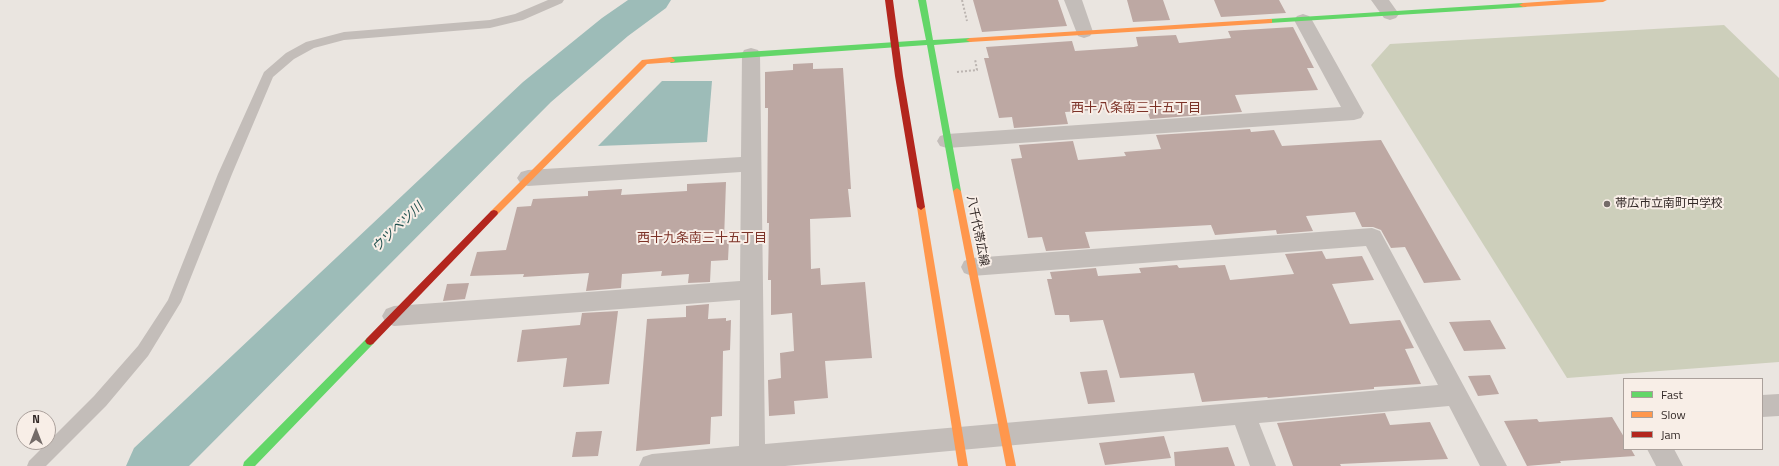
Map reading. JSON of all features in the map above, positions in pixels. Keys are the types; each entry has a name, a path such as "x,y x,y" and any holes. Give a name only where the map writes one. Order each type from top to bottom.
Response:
{"street":[{"path":"889,0 963,466"},
{"name":"八千代帯広線","path":"922,0 947,141 1011,466"},
{"path":"1073,0 1084,32"},
{"path":"248,466 528,178 645,62 1084,32 1303,20 1385,7 1603,0"},
{"path":"947,141 1354,113 1303,20"},
{"path":"751,54 752,461"},
{"path":"528,178 751,164"},
{"path":"972,267 1372,237 1494,466"},
{"path":"394,316 752,290"},
{"path":"652,466 752,461 1005,433 1455,394"},
{"path":"1763,406 1779,405"},
{"path":"1243,413 1263,466"},
{"path":"1661,450 1670,466"}],"lane":[{"path":"36,466 100,401 143,351 174,302 225,174 268,75 290,56 310,45 344,36 490,24 520,17 558,0"}],"green space":[{"name":"帯広市立南町中学校","path":"1724,25 1779,78 1779,362 1567,378 1371,65 1390,44"}],"water":[{"path":"662,81 712,81 707,142 598,146"}],"building":[{"path":"973,0 1058,0 1067,26 982,32"},
{"path":"1127,0 1163,0 1170,20 1133,22"},
{"path":"1214,0 1279,0 1286,13 1221,17"},
{"path":"1293,27 1314,68 1307,68 1318,90 1235,95 1242,112 1150,119 1146,107 1065,112 1068,124 1014,128 1012,117 999,118 984,58 989,58 986,47 1072,41 1075,51 1134,47 1138,46 1136,37 1176,35 1179,43 1231,38 1228,31"},
{"path":"813,63 813,69 843,68 851,189 848,189 851,217 810,219 811,269 820,268 821,285 865,282 872,358 825,361 828,398 794,401 795,414 769,416 768,380 781,378 780,353 794,351 792,313 771,315 771,280 768,280 768,108 765,108 765,72 793,70 793,64"},
{"path":"1250,129 1251,132 1274,130 1282,146 1381,140 1461,280 1424,283 1405,247 1391,248 1381,230 1373,227 1362,227 1355,212 1306,216 1313,231 1277,234 1276,230 1215,235 1211,225 1085,232 1090,248 1046,251 1042,237 1028,238 1011,159 1022,158 1019,145 1073,141 1078,160 1126,156 1124,152 1161,149 1156,135"},
{"path":"726,182 724,240 729,240 728,260 711,261 710,282 688,283 689,274 661,276 662,271 622,274 621,288 586,291 589,273 523,277 524,274 470,276 477,252 506,250 517,207 531,206 533,199 588,196 588,191 622,189 621,195 687,191 687,184"},
{"path":"1322,251 1326,259 1362,256 1374,280 1332,284 1350,324 1400,320 1414,348 1405,349 1421,384 1374,387 1374,389 1268,398 1202,402 1194,373 1120,378 1103,320 1070,322 1069,315 1055,315 1047,279 1052,279 1050,272 1096,268 1098,276 1141,273 1139,268 1177,265 1179,268 1225,265 1230,280 1294,274 1285,254"},
{"path":"469,283 465,299 443,301 447,284"},
{"path":"709,304 708,319 726,318 726,321 731,320 730,350 723,351 722,416 711,417 710,444 636,451 647,319 686,317 686,306"},
{"path":"618,311 609,384 563,387 567,358 517,362 522,330 580,325 582,313"},
{"path":"1490,320 1506,349 1464,351 1449,322"},
{"path":"1107,370 1115,402 1088,404 1080,372"},
{"path":"1490,375 1499,394 1478,396 1468,376"},
{"path":"1385,413 1390,425 1430,422 1448,459 1340,464 1341,466 1293,466 1277,423"},
{"path":"1612,417 1623,435 1623,450 1632,450 1635,456 1560,461 1561,463 1527,466 1504,421 1537,419 1539,422"},
{"path":"602,431 598,456 572,457 576,432"},
{"path":"1164,436 1171,458 1105,465 1099,443"},
{"path":"1228,447 1235,466 1175,466 1174,452"}],"waterway":[{"name":"ウツベツ川","path":"153,466 537,92 615,27 653,0"}],"traffic: fast":[{"path":"922,0 957,191"},
{"path":"1269,21 1523,5"},
{"path":"671,60 970,40"},
{"path":"248,466 370,341"}],"traffic: slow":[{"path":"1523,5 1603,0"},
{"path":"970,40 1269,21"},
{"path":"494,213 645,62 671,60"},
{"path":"957,191 1011,466"},
{"path":"921,207 963,466"}],"traffic: jam":[{"path":"889,0 899,76 921,207"},
{"path":"370,341 494,213"}],"place":[{"name":"帯広市立南町中学校","path":"1607,204"}],"district":[{"name":"西十八条南三十五丁目","path":"1136,109"},
{"name":"西十九条南三十五丁目","path":"702,239"}]}
